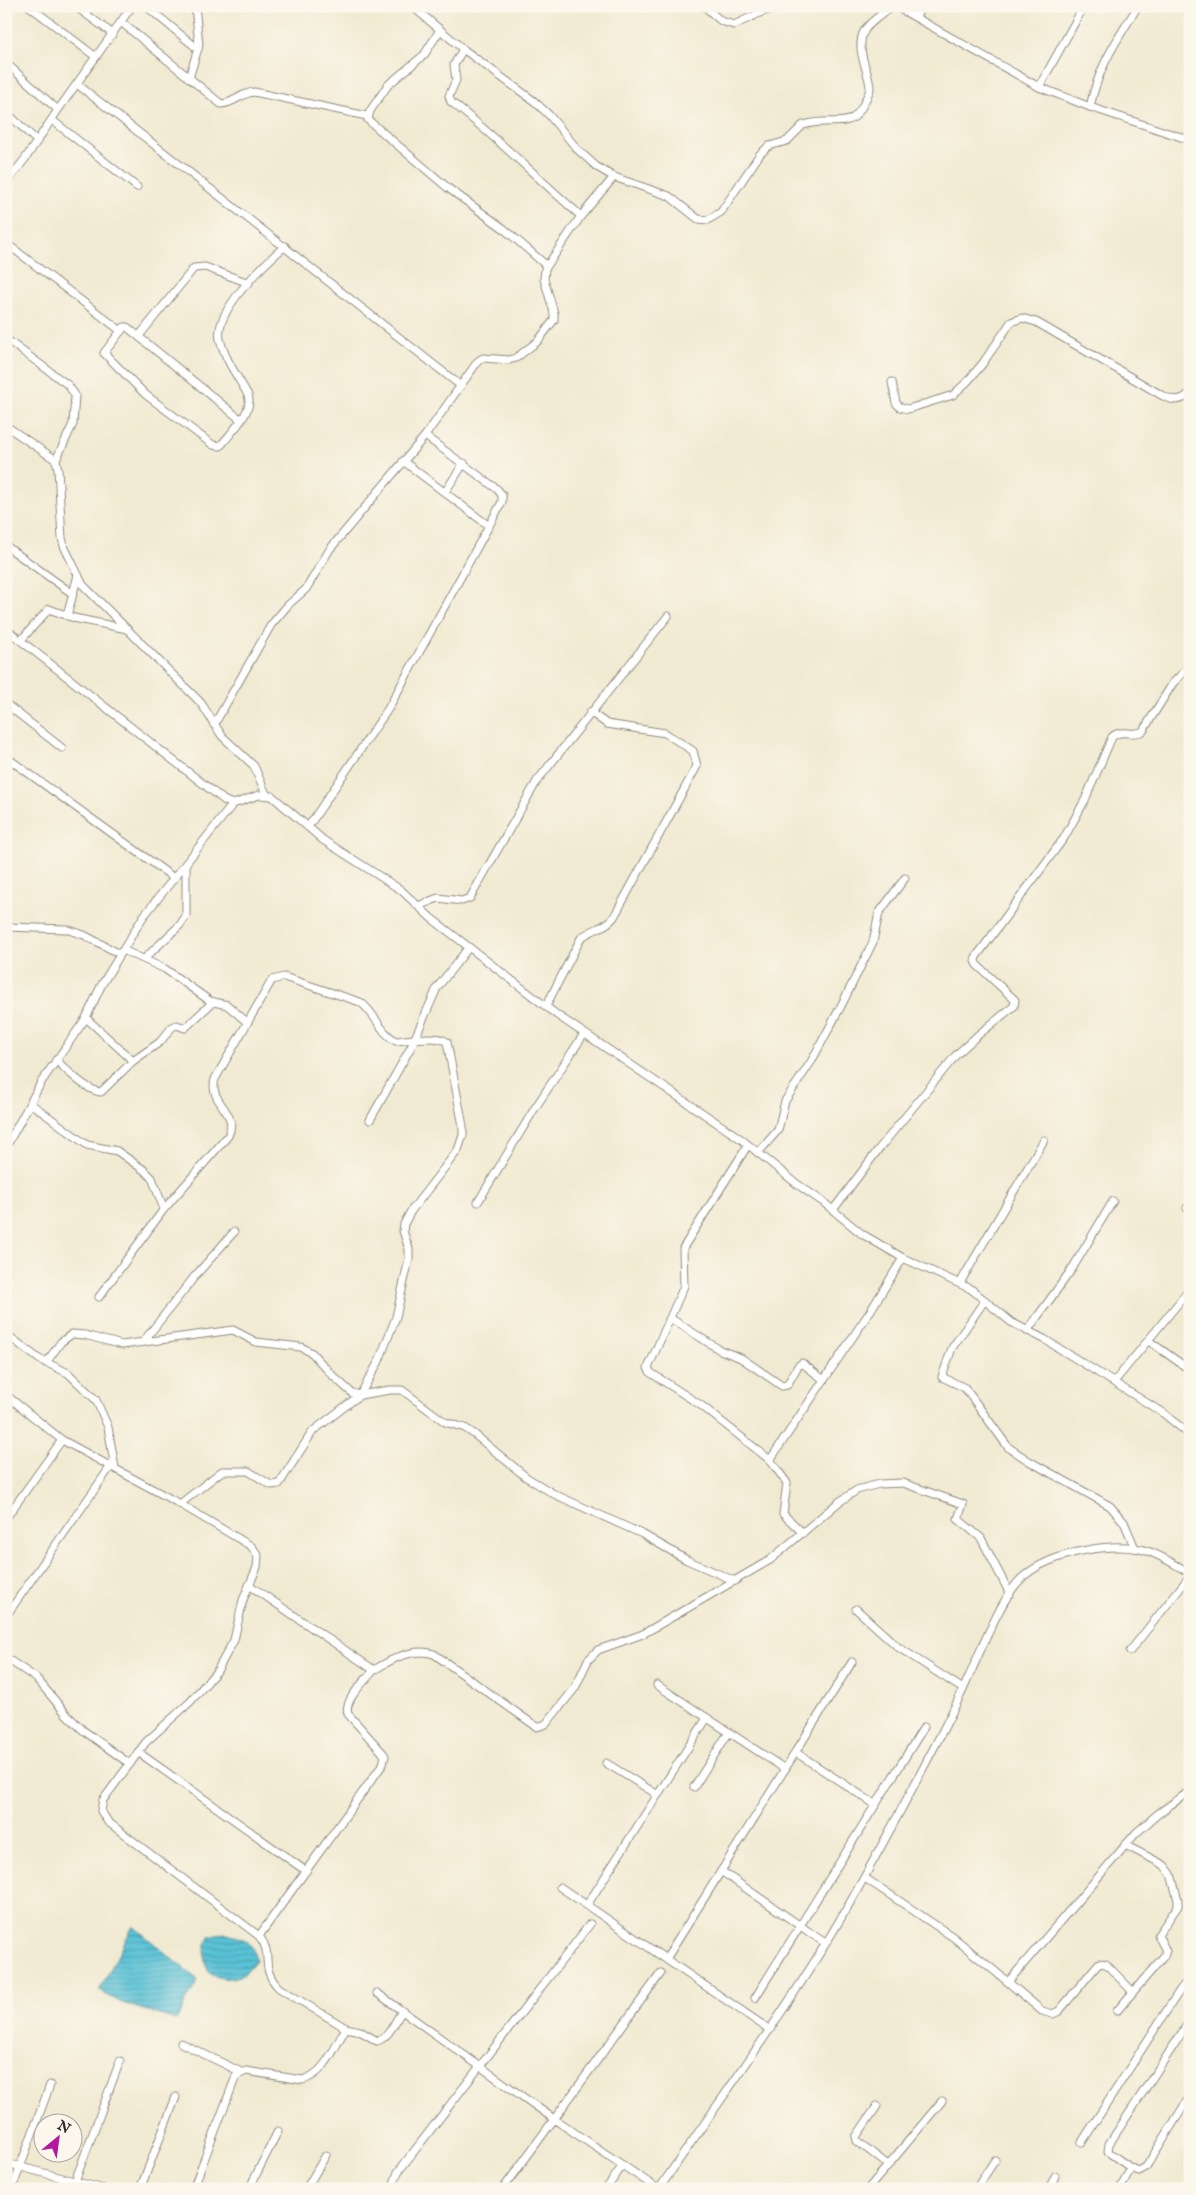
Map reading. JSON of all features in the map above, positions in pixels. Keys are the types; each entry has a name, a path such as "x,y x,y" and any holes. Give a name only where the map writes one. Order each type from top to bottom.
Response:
{"street":[{"path":"29,6 96,57"},
{"path":"75,6 113,34"},
{"path":"6,183 132,6"},
{"path":"146,6 198,49"},
{"path":"189,78 198,49 195,6"},
{"path":"412,6 463,49 534,101 588,160 614,177 664,194 698,219 713,218 721,212 764,149 786,142 804,125 847,121 856,117 870,86 860,48 861,36 868,26 892,6"},
{"path":"704,6 725,24 734,25 764,12 787,6"},
{"path":"896,6 1039,87 1090,107 1190,140"},
{"path":"916,17 921,6"},
{"path":"1039,87 1084,6"},
{"path":"1090,107 1098,74 1138,6"},
{"path":"121,22 221,104 227,104 242,94 254,92 367,116"},
{"path":"367,116 388,85 424,55 440,30"},
{"path":"463,49 454,65 456,80 449,96 451,102 499,140 581,216"},
{"path":"6,63 58,110"},
{"path":"77,84 461,386"},
{"path":"6,112 37,141"},
{"path":"367,116 369,122 448,188 503,228 547,266"},
{"path":"52,120 137,187"},
{"path":"214,725 271,625 306,589 330,549 425,436 481,358 509,360 516,358 538,341 554,320 554,313 544,279 547,266 581,216 614,177"},
{"path":"6,243 120,331"},
{"path":"240,420 127,327 120,331 105,350 104,355 164,409 218,447 240,420 250,406 250,399 224,352 219,331 226,313 249,283 284,246"},
{"path":"139,336 194,268 205,267 249,283"},
{"path":"892,382 896,403 904,408 914,408 953,396 983,363 1010,322 1022,318 1036,322 1163,396 1176,400 1190,393"},
{"path":"6,339 68,385 75,395 73,424 56,460 62,538 78,575 92,595 196,697 222,736 254,766 266,794"},
{"path":"6,426 56,460"},
{"path":"308,827 388,709 502,502 502,495 464,463 425,436"},
{"path":"403,461 489,526"},
{"path":"445,492 464,463"},
{"path":"6,546 73,594"},
{"path":"67,616 78,575"},
{"path":"21,640 47,610 51,609 67,616 128,629"},
{"path":"418,906 438,898 462,901 470,898 537,781 668,616"},
{"path":"6,629 225,801 233,804"},
{"path":"833,1210 878,1150 956,1056 978,1035 1014,1006 1015,1000 977,965 974,961 976,957 1064,838 1084,800 1112,737 1120,732 1138,734 1143,731 1173,683 1190,666"},
{"path":"6,704 62,748"},
{"path":"546,1006 581,938 590,930 609,923 614,917 697,766 693,751 665,733 658,730 607,724 590,712"},
{"path":"6,757 174,878"},
{"path":"6,1148 30,1103 56,1060 86,1018 101,986 148,911 233,804 259,794 266,794 278,800 342,854 401,890 418,906 546,1006 584,1034 748,1145 862,1234 903,1258 960,1283 1012,1322 1044,1339 1163,1412 1190,1434"},
{"path":"144,960 184,920 187,907 186,862"},
{"path":"758,1153 778,1130 785,1101 822,1043 873,942 878,913 905,878"},
{"path":"6,927 66,929 84,936 144,960 178,977 212,1002 227,1005 246,1022"},
{"path":"370,1120 415,1038 437,988 470,947"},
{"path":"99,1297 164,1209 228,1136 231,1129 231,1120 217,1098 213,1085 218,1072 246,1022 272,980 284,977 360,1002 368,1009 386,1034 396,1041 415,1038 441,1039 447,1042 463,1126 463,1135 453,1158 404,1224 403,1231 410,1253 396,1317 379,1361 360,1395 313,1431 279,1484 271,1485 248,1471 222,1471 180,1504"},
{"path":"56,1060 74,1077 99,1092 104,1090 133,1061 160,1042 173,1026 177,1025 185,1028 212,1002"},
{"path":"86,1018 133,1061"},
{"path":"478,1202 535,1108 584,1034"},
{"path":"30,1103 87,1145 117,1151 148,1172 164,1209"},
{"path":"960,1283 1044,1140"},
{"path":"748,1145 682,1248 684,1286 650,1363 649,1371 702,1406 770,1460 787,1486 782,1512 803,1534"},
{"path":"1027,1331 1072,1269 1114,1201"},
{"path":"143,1342 195,1276 234,1232"},
{"path":"770,1460 871,1310 903,1258"},
{"path":"1114,1382 1190,1289"},
{"path":"985,1300 952,1348 942,1377 965,1388 1008,1448 1028,1462 1110,1506 1124,1522 1135,1548"},
{"path":"670,1318 720,1350 741,1358 782,1386 787,1385 798,1366 802,1363 824,1380"},
{"path":"46,1363 61,1342 72,1334 85,1335 117,1345 229,1330 256,1342 298,1346 312,1353 348,1390 360,1395 395,1389 405,1392 445,1422 465,1428 474,1434 540,1487 574,1505 642,1534 687,1560 735,1581"},
{"path":"6,1334 46,1363 68,1373 96,1400 108,1427 113,1467 6,1616"},
{"path":"1148,1340 1190,1370"},
{"path":"7,1396 62,1440 180,1504 256,1550 259,1560 241,1609 234,1640 217,1671 190,1702 155,1732 138,1752 103,1800 101,1811 104,1817 108,1822 259,1936 265,1944 267,1952 266,1969 271,1979 289,1994 346,2028 360,2031 377,2041 381,2040 402,2011"},
{"path":"6,1518 62,1440"},
{"path":"259,1936 384,1760 383,1753 348,1714 347,1710 349,1702 374,1670 395,1658 427,1652 434,1654 534,1725 542,1726 575,1688 592,1654 604,1647 643,1634 770,1560 839,1502 862,1488 893,1482 915,1486 963,1504 958,1519 981,1538 1010,1594"},
{"path":"377,1993 554,2119 659,2189 796,1992 865,1878 935,1747 1010,1594 1022,1577 1056,1559 1086,1550 1112,1546 1149,1551 1190,1574 1130,1651"},
{"path":"249,1585 374,1670"},
{"path":"856,1609 898,1647 963,1689"},
{"path":"6,1658 36,1678 68,1716 84,1731 130,1764"},
{"path":"666,1959 852,1662"},
{"path":"657,1685 785,1769"},
{"path":"587,1905 707,1718"},
{"path":"755,1998 924,1727"},
{"path":"694,1787 730,1732"},
{"path":"138,1752 306,1871"},
{"path":"795,1752 876,1805"},
{"path":"606,1763 658,1795"},
{"path":"1008,1982 1145,1824 1190,1791"},
{"path":"1117,2011 1164,1956 1166,1951 1158,1935 1176,1909 1178,1900 1167,1867 1125,1845"},
{"path":"721,1871 825,1943"},
{"path":"865,1878 953,1937 1042,2011 1048,2013 1059,2011 1099,1963 1106,1964 1133,1992"},
{"path":"560,1886 770,2030"},
{"path":"392,2189 398,2172 590,1924"},
{"path":"503,2189 662,1973"},
{"path":"1082,2142 1180,1990 1184,1985 1190,1983"},
{"path":"1189,2022 1109,2144 1108,2152 1131,2168 1139,2171 1146,2167 1190,2096"},
{"path":"181,2043 241,2072 246,2071 302,2080 319,2072 346,2028"},
{"path":"72,2189 120,2061"},
{"path":"193,2189 232,2081 241,2072"},
{"path":"12,2189 50,2085"},
{"path":"140,2189 176,2097"},
{"path":"870,2188 942,2101"},
{"path":"877,2106 856,2137 857,2141 888,2164"},
{"path":"249,2189 278,2131"},
{"path":"306,2189 326,2154"},
{"path":"976,2189 994,2160"},
{"path":"6,2162 104,2189"},
{"path":"606,2189 623,2165"},
{"path":"1120,2189 1131,2168"},
{"path":"1049,2189 1055,2176"}],"water":[{"path":"133,1926 198,1980 176,2020 122,2003 99,1991"},
{"path":"224,1933 246,1940 252,1947 256,1960 243,1975 223,1978 211,1973 207,1968 205,1950 209,1937"}]}
